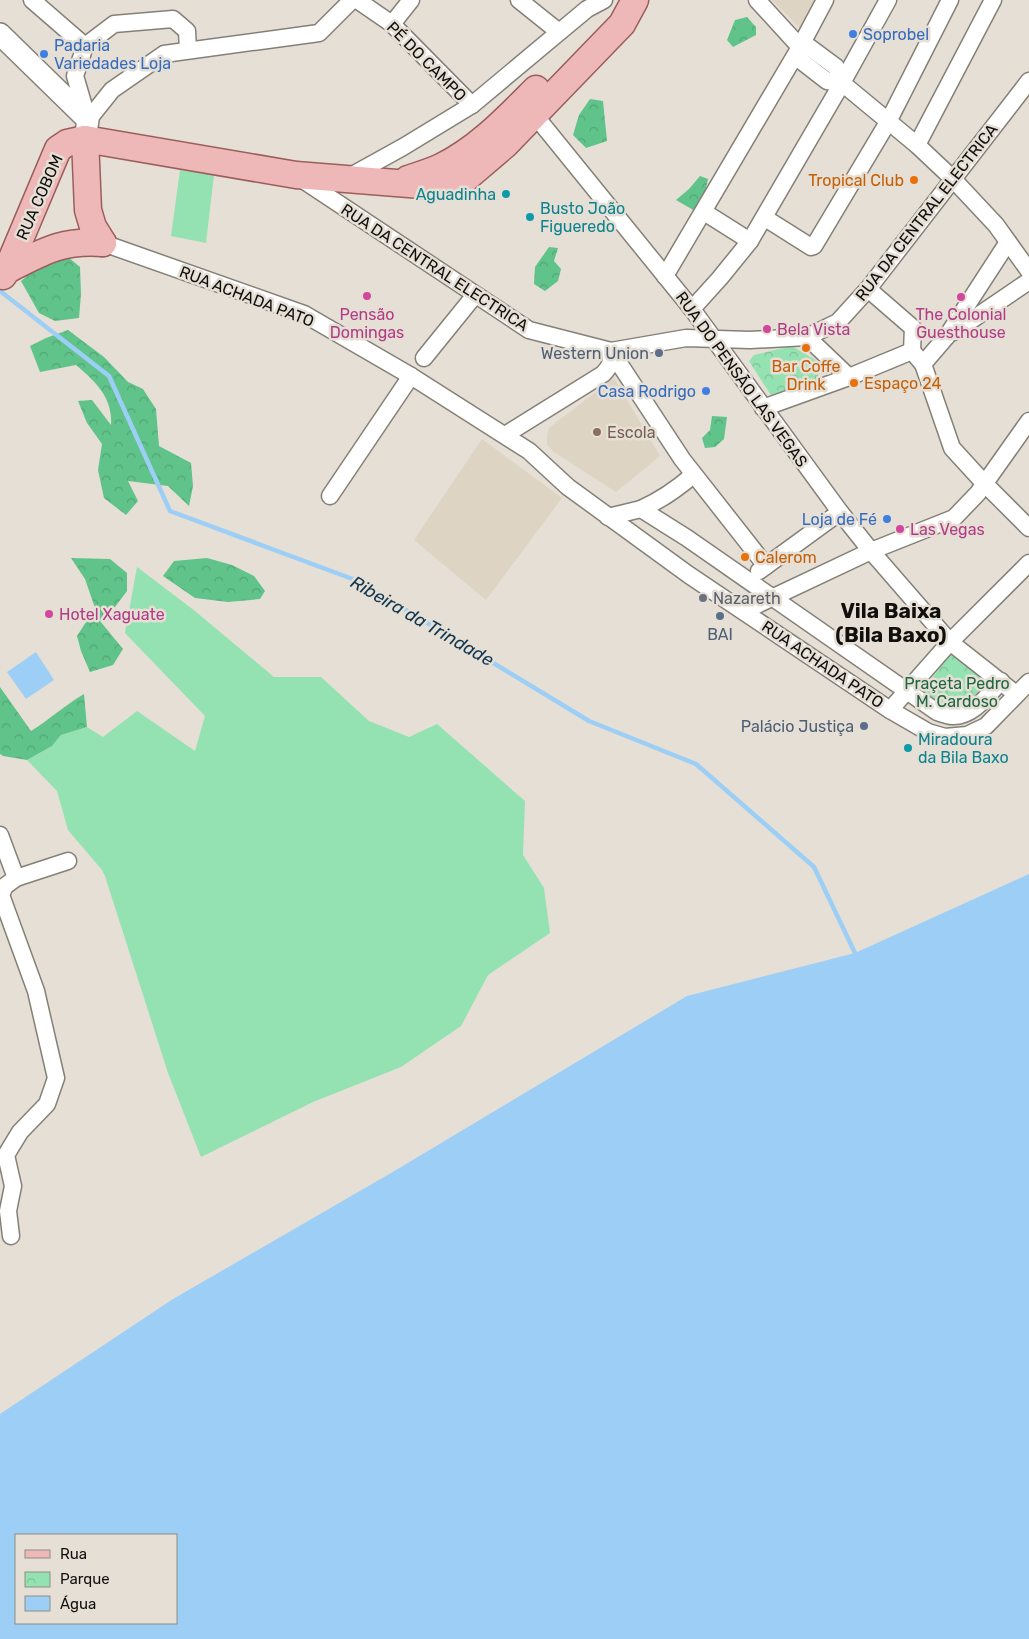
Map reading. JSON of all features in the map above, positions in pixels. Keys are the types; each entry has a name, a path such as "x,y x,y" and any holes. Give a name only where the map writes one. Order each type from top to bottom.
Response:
{"main road":[{"path":"3,275 52,248 93,243 93,227 88,210 87,129 296,176 434,186 450,185 465,179 506,144 529,108 620,5 627,0"},
{"path":"529,108 622,24 635,0"},
{"name":"RUA COBOM","path":"3,275 32,212 58,148 87,129"}],"street":[{"path":"32,0 85,46"},
{"path":"87,129 112,90 164,54 319,33 352,0"},
{"name":"PÉ DO CAMPO","path":"357,0 392,24 472,105"},
{"path":"392,24 411,0"},
{"path":"519,0 559,32"},
{"path":"345,180 472,105 559,32 588,9 604,0"},
{"path":"758,0 800,48 800,60 827,81 842,83 917,145 952,178 996,225 1029,271"},
{"path":"665,276 800,48 825,0"},
{"path":"692,309 750,242 888,0"},
{"path":"765,218 811,247 814,246 888,122 950,0"},
{"path":"917,145 992,0"},
{"path":"87,129 75,76 85,46 114,24 173,19 187,31 188,50"},
{"path":"0,34 87,129"},
{"name":"RUA DA CENTRAL ELECTRICA","path":"296,176 529,330 611,351 677,339 750,340 807,337 838,322 868,288 1029,81"},
{"name":"RUA DO PENSÃO LAS VEGAS","path":"529,108 692,309 840,512 871,550 950,642 1016,694"},
{"path":"704,212 750,242"},
{"path":"923,364 948,336 1008,242"},
{"name":"RUA ACHADA PATO","path":"93,243 304,314 412,376 529,451 568,487 689,575 890,710 928,732 945,737 967,735 986,726 1016,694"},
{"path":"948,336 1029,281"},
{"path":"868,288 913,328 912,351 923,364 952,448 1029,528"},
{"path":"424,358 475,295"},
{"path":"807,337 848,377"},
{"path":"505,435 603,374 609,368 612,361 611,351"},
{"path":"611,351 693,475 766,566"},
{"path":"764,408 912,351"},
{"path":"330,496 412,376"},
{"path":"744,611 871,550 954,518 978,493 1029,421"},
{"path":"608,517 641,509 658,501 676,490 693,475"},
{"name":"RUA ACHADA PATO","path":"641,509 687,538 936,712 951,716 963,715 976,707 1001,681"},
{"path":"747,580 840,512"},
{"path":"907,691 950,642 1029,562"},
{"path":"1016,694 1029,682"},
{"name":"RUA ACHADA PATO","path":"890,710 907,691"},
{"path":"0,835 16,878"},
{"path":"11,1236 8,1211 13,1186 6,1155 20,1132 47,1104 56,1078 36,991 2,895 5,886 16,878 68,861"}],"shaded area":[{"path":"772,0 816,0 802,30"},
{"name":"Escola","path":"614,378 660,456 616,492 554,452 547,445 549,428"},
{"path":"482,439 562,498 486,600 414,540"}],"green space":[{"path":"747,17 756,27 756,35 733,47 727,40 735,20"},
{"path":"590,99 603,101 607,141 586,148 573,135 579,115"},
{"path":"180,170 214,175 206,243 171,236"},
{"path":"700,176 708,179 704,197 695,211 676,200"},
{"path":"549,247 558,248 554,261 561,269 558,281 545,291 534,284 535,267"},
{"path":"68,257 80,267 81,294 79,318 55,321 39,313 21,281 38,267"},
{"path":"68,330 104,357 128,382 143,389 156,409 159,446 191,463 193,486 189,506 168,486 128,481 138,501 126,515 104,498 98,470 102,444 87,423 78,401 92,400 111,425 111,415 106,399 96,384 76,365 40,372 30,346"},
{"path":"792,346 819,362 818,379 772,397 749,361 754,355"},
{"path":"712,416 727,417 724,439 715,447 705,448 702,438 710,430"},
{"path":"71,558 110,559 127,573 127,591 115,607 100,621 123,649 113,665 90,672 77,636 95,608 85,579"},
{"path":"207,558 232,565 254,576 265,591 260,599 228,602 195,598 163,576 174,561"},
{"path":"137,567 195,611 274,677 321,677 369,721 409,737 437,724 525,801 523,855 544,888 550,933 488,975 461,1026 401,1067 313,1102 201,1157 168,1073 105,876 68,830 57,791 27,760 52,746 61,735 87,727 103,737 137,711 195,751 205,716 125,633"},
{"name":"Praçeta Pedro M. Cardoso","path":"953,651 1000,689 977,715 915,700"},
{"path":"0,687 31,731 84,694 87,727 61,735 52,746 27,760 3,756 0,754"}],"water":[{"path":"36,652 54,680 26,699 7,672"},
{"path":"1029,874 1029,1639 0,1639 0,1414 173,1299 391,1173 687,996 855,953"}],"waterway":[{"name":"Ribeira da Trindade","path":"0,291 109,376 170,511 358,581 589,721 696,764 814,867 855,953"}],"place":[{"name":"Soprobel","path":"853,34"},
{"name":"Padaria Variedades Loja","path":"44,54"},
{"name":"Tropical Club","path":"914,180"},
{"name":"Aguadinha","path":"506,194"},
{"name":"Busto João Figueredo","path":"530,217"},
{"name":"Pensão Domingas","path":"367,296"},
{"name":"The Colonial Guesthouse","path":"961,297"},
{"name":"Bela Vista","path":"767,329"},
{"name":"Bar Coffe Drink","path":"806,348"},
{"name":"Western Union","path":"659,353"},
{"name":"Espaço 24","path":"854,383"},
{"name":"Casa Rodrigo","path":"706,391"},
{"name":"Escola","path":"597,432"},
{"name":"Loja de Fé","path":"887,519"},
{"name":"Las Vegas","path":"900,529"},
{"name":"Calerom","path":"745,557"},
{"name":"Nazareth","path":"703,598"},
{"name":"Hotel Xaguate","path":"49,614"},
{"name":"BAI","path":"720,616"},
{"name":"Palácio Justiça","path":"864,726"},
{"name":"Miradoura da Bila Baxo","path":"908,748"}],"district":[{"name":"Vila Baixa (Bila Baxo)","path":"891,623"}]}
